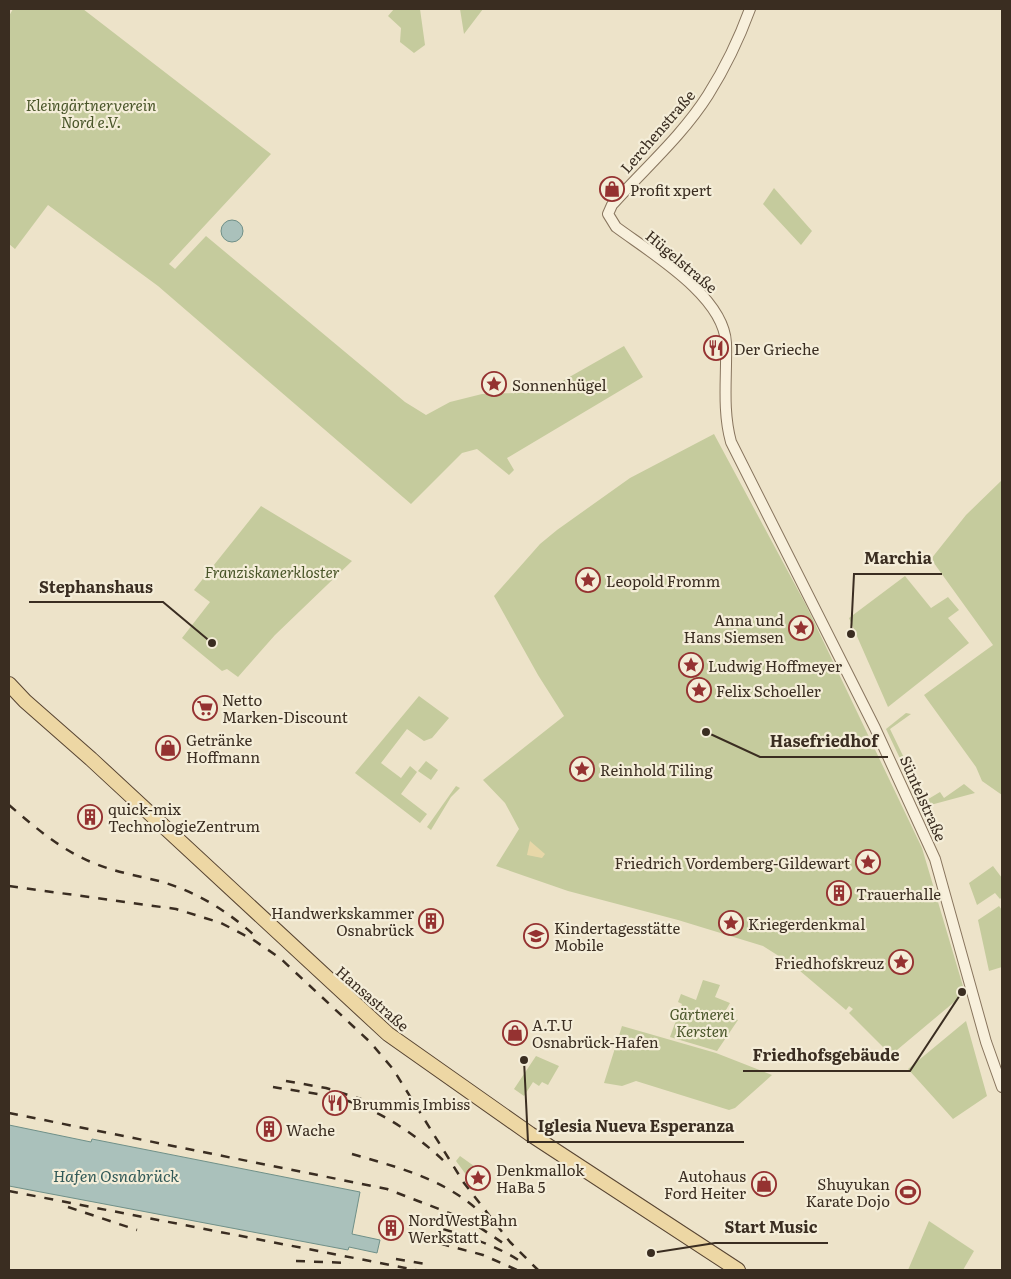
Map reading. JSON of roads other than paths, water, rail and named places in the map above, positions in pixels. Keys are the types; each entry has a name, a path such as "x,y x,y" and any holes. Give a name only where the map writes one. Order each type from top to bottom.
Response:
{"main road":[{"name":"Hansastraße","path":"9,684 25,701 388,1034 530,1134 738,1270"},
{"name":"Hansastraße","path":"9,694 25,701"}],"street":[{"name":"Lerchenstraße","path":"608,214 612,205 681,131 704,101 740,36 750,9"},
{"name":"Hügelstraße","path":"608,214 616,226 696,288 709,302 720,321 726,340 725,369"},
{"name":"Süntelstraße","path":"725,369 725,413 734,451 883,746 934,859 986,1042 1002,1087"}],"water":[{"path":"232,220 240,223 243,231 240,239 232,242 224,239 221,231 224,223"},
{"name":"Hafen Osnabrück","path":"9,1125 91,1142 92,1139 360,1192 352,1234 380,1240 377,1253 349,1247 348,1250 9,1186"}],"railway":[{"path":"9,805 72,853 104,867 159,881 185,890 210,902 254,935"},
{"path":"9,886 176,909 221,923 252,939 280,958 370,1042 393,1069 464,1183 510,1242 538,1270"},
{"path":"286,1081 326,1088 361,1099"},
{"path":"273,1087 333,1097 371,1110 413,1135 449,1166"},
{"path":"9,1113 387,1189 470,1221 506,1245"},
{"path":"352,1154 406,1170 440,1184 471,1204 485,1217"},
{"path":"9,1191 416,1270"},
{"path":"68,1207 137,1230"},
{"path":"426,1224 464,1235 500,1250 523,1263"},
{"path":"423,1239 483,1255 517,1270"},
{"path":"396,1259 425,1264"},
{"path":"296,1261 350,1263"}],"place":[{"name":"Profit xpert","path":"612,189"},
{"name":"Der Grieche","path":"716,348"},
{"name":"Sonnenhügel","path":"494,384"},
{"name":"Leopold Fromm","path":"588,580"},
{"name":"Anna und Hans Siemsen","path":"801,628"},
{"name":"Marchia","path":"851,634"},
{"name":"Stephanshaus","path":"212,643"},
{"name":"Ludwig Hoffmeyer","path":"691,665"},
{"name":"Felix Schoeller","path":"699,690"},
{"name":"Netto Marken-Discount","path":"205,708"},
{"name":"Hasefriedhof","path":"706,732"},
{"name":"Getränke Hoffmann","path":"168,748"},
{"name":"Reinhold Tiling","path":"582,769"},
{"name":"quick-mix TechnologieZentrum","path":"90,817"},
{"name":"Friedrich Vordemberg-Gildewart","path":"868,862"},
{"name":"Trauerhalle","path":"839,893"},
{"name":"Handwerkskammer Osnabrück","path":"431,921"},
{"name":"Kriegerdenkmal","path":"731,923"},
{"name":"Kindertagesstätte Mobile","path":"536,936"},
{"name":"Friedhofskreuz","path":"901,962"},
{"name":"Friedhofsgebäude","path":"962,992"},
{"name":"A.T.U Osnabrück-Hafen","path":"515,1033"},
{"name":"Iglesia Nueva Esperanza","path":"524,1060"},
{"name":"Brummis Imbiss","path":"335,1103"},
{"name":"Wache","path":"269,1129"},
{"name":"Denkmallok HaBa 5","path":"478,1178"},
{"name":"Autohaus Ford Heiter","path":"764,1184"},
{"name":"Shuyukan Karate Dojo","path":"908,1192"},
{"name":"NordWestBahn Werkstatt","path":"391,1228"},
{"name":"Start Music","path":"651,1253"}],"park label":[{"name":"Kleingärtnerverein Nord e.V.","path":"91,112"},
{"name":"Franziskanerkloster","path":"272,571"},
{"name":"Gärtnerei Kersten","path":"702,1022"}]}
